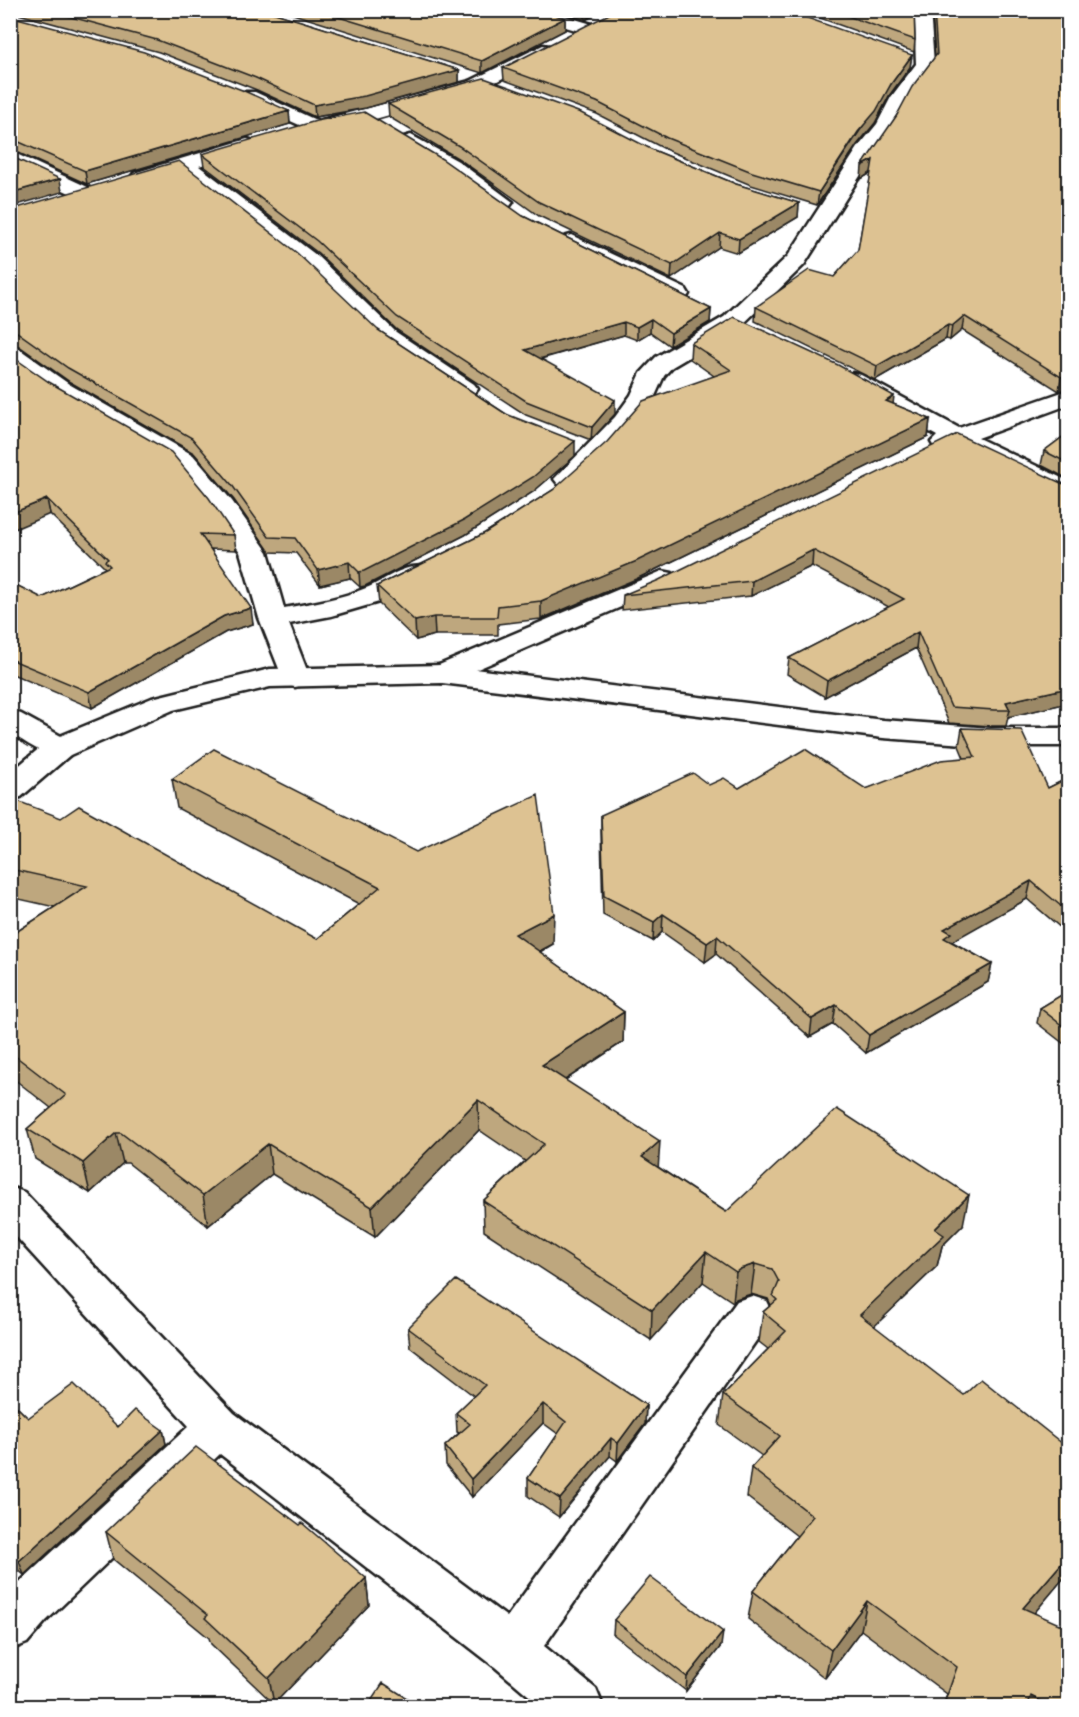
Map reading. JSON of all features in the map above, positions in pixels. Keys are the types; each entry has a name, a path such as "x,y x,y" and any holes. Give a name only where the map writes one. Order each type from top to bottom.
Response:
{"street":[{"path":"524,10 586,28"},
{"path":"550,493 586,449 624,422 643,396 653,373 664,362 732,322 796,260 815,212 885,126 900,98 914,60 922,10"},
{"path":"292,132 313,125 368,115 483,81 607,19"},
{"path":"461,75 504,89"},
{"path":"228,87 313,125"},
{"path":"368,115 451,165 516,212"},
{"path":"64,199 260,141"},
{"path":"10,157 85,193"},
{"path":"185,164 308,260 388,337 486,402"},
{"path":"557,234 693,302"},
{"path":"10,353 61,389 184,460 223,507 254,552 273,618 295,678"},
{"path":"835,370 956,436 1068,491"},
{"path":"923,452 956,436 1068,397"},
{"path":"273,618 331,608 376,594 435,564"},
{"path":"442,674 679,571"},
{"path":"10,790 59,748 163,705 270,678 442,674 883,729 991,737 1068,737"},
{"path":"10,720 59,748"},
{"path":"10,1203 218,1427 512,1650 578,1707"},
{"path":"512,1650 752,1313"},
{"path":"10,1627 29,1605 218,1427"}],"building":[{"path":"45,10 265,10 459,70 365,96 314,105 256,78 157,40"},
{"path":"316,10 539,10 565,18 482,61"},
{"path":"617,10 785,10 912,55 819,192 752,172 667,138 597,102 503,68"},
{"path":"831,10 914,10 915,40"},
{"path":"934,10 1068,10 1068,375 1061,377 964,316 952,326 948,325 877,366 756,307 809,270 834,277 858,250 873,160 862,166 897,115 912,87 937,54"},
{"path":"10,16 144,52 289,111 85,171 10,138"},
{"path":"484,78 581,113 651,149 736,184 799,203 739,239 720,233 672,265 539,202 459,146 388,104"},
{"path":"364,112 442,159 523,216 711,309 671,333 651,319 637,327 624,322 525,350 615,400 592,427 526,401 397,317 317,241 202,154 316,121"},
{"path":"10,156 60,179 10,193"},
{"path":"179,161 297,253 378,330 506,414 575,441 533,477 464,520 364,571 359,572 349,562 318,570 295,538 269,537 232,485 192,438 68,368 17,332 10,331 10,210"},
{"path":"734,317 838,365 894,396 886,401 930,419 637,561 541,601 498,606 497,617 434,617 415,621 377,586 485,533 553,490 607,442 643,401 731,370 691,343"},
{"path":"10,355 49,382 171,452 209,498 234,535 200,534 251,608 224,616 89,692 10,659 10,582 42,598 110,566 105,561 108,559 47,499 10,514"},
{"path":"1068,433 1068,463 1044,451"},
{"path":"957,434 1068,485 1068,688 1006,702 1010,710 951,707 918,632 827,681 789,658 904,599 813,550 752,581 623,595 659,580"},
{"path":"962,728 1021,730 1048,788 1068,778 1068,912 1031,881 944,929 951,933 944,938 992,964 869,1035 836,1005 812,1019 717,936 707,943 663,914 654,922 604,896 601,815 693,773 709,785 724,778 739,788 805,749 866,789 941,760 975,757"},
{"path":"214,749 416,852 538,795 554,914 515,934 624,1012 542,1065 660,1141 642,1157 726,1212 837,1109 969,1195 935,1229 944,1235 860,1315 964,1395 981,1379 1068,1448 1068,1556 1023,1608 1068,1628 1068,1707 1053,1707 1031,1696 1027,1707 943,1707 957,1667 867,1601 831,1650 753,1591 813,1516 751,1468 780,1436 723,1395 786,1331 763,1312 777,1300 773,1296 779,1282 772,1269 755,1264 736,1272 706,1252 652,1310 483,1201 544,1144 478,1100 372,1207 268,1144 203,1195 121,1133 116,1133 83,1163 27,1129 66,1095 10,1052 10,936 87,886 10,869 10,798 61,818 79,806 317,939 380,887 172,779"},
{"path":"1068,991 1068,1030 1040,1008"},
{"path":"456,1280 646,1405 618,1443 611,1438 560,1499 528,1478 566,1422 543,1404 471,1479 445,1446 470,1424 456,1413 485,1385 408,1328"},
{"path":"74,1384 118,1427 135,1410 163,1430 19,1561 10,1553 10,1400 28,1418"},
{"path":"196,1447 300,1525 302,1523 366,1578 269,1678 205,1618 208,1615 106,1532"},
{"path":"650,1577 723,1632 687,1677 614,1620"},
{"path":"383,1683 421,1707 367,1707"}]}
